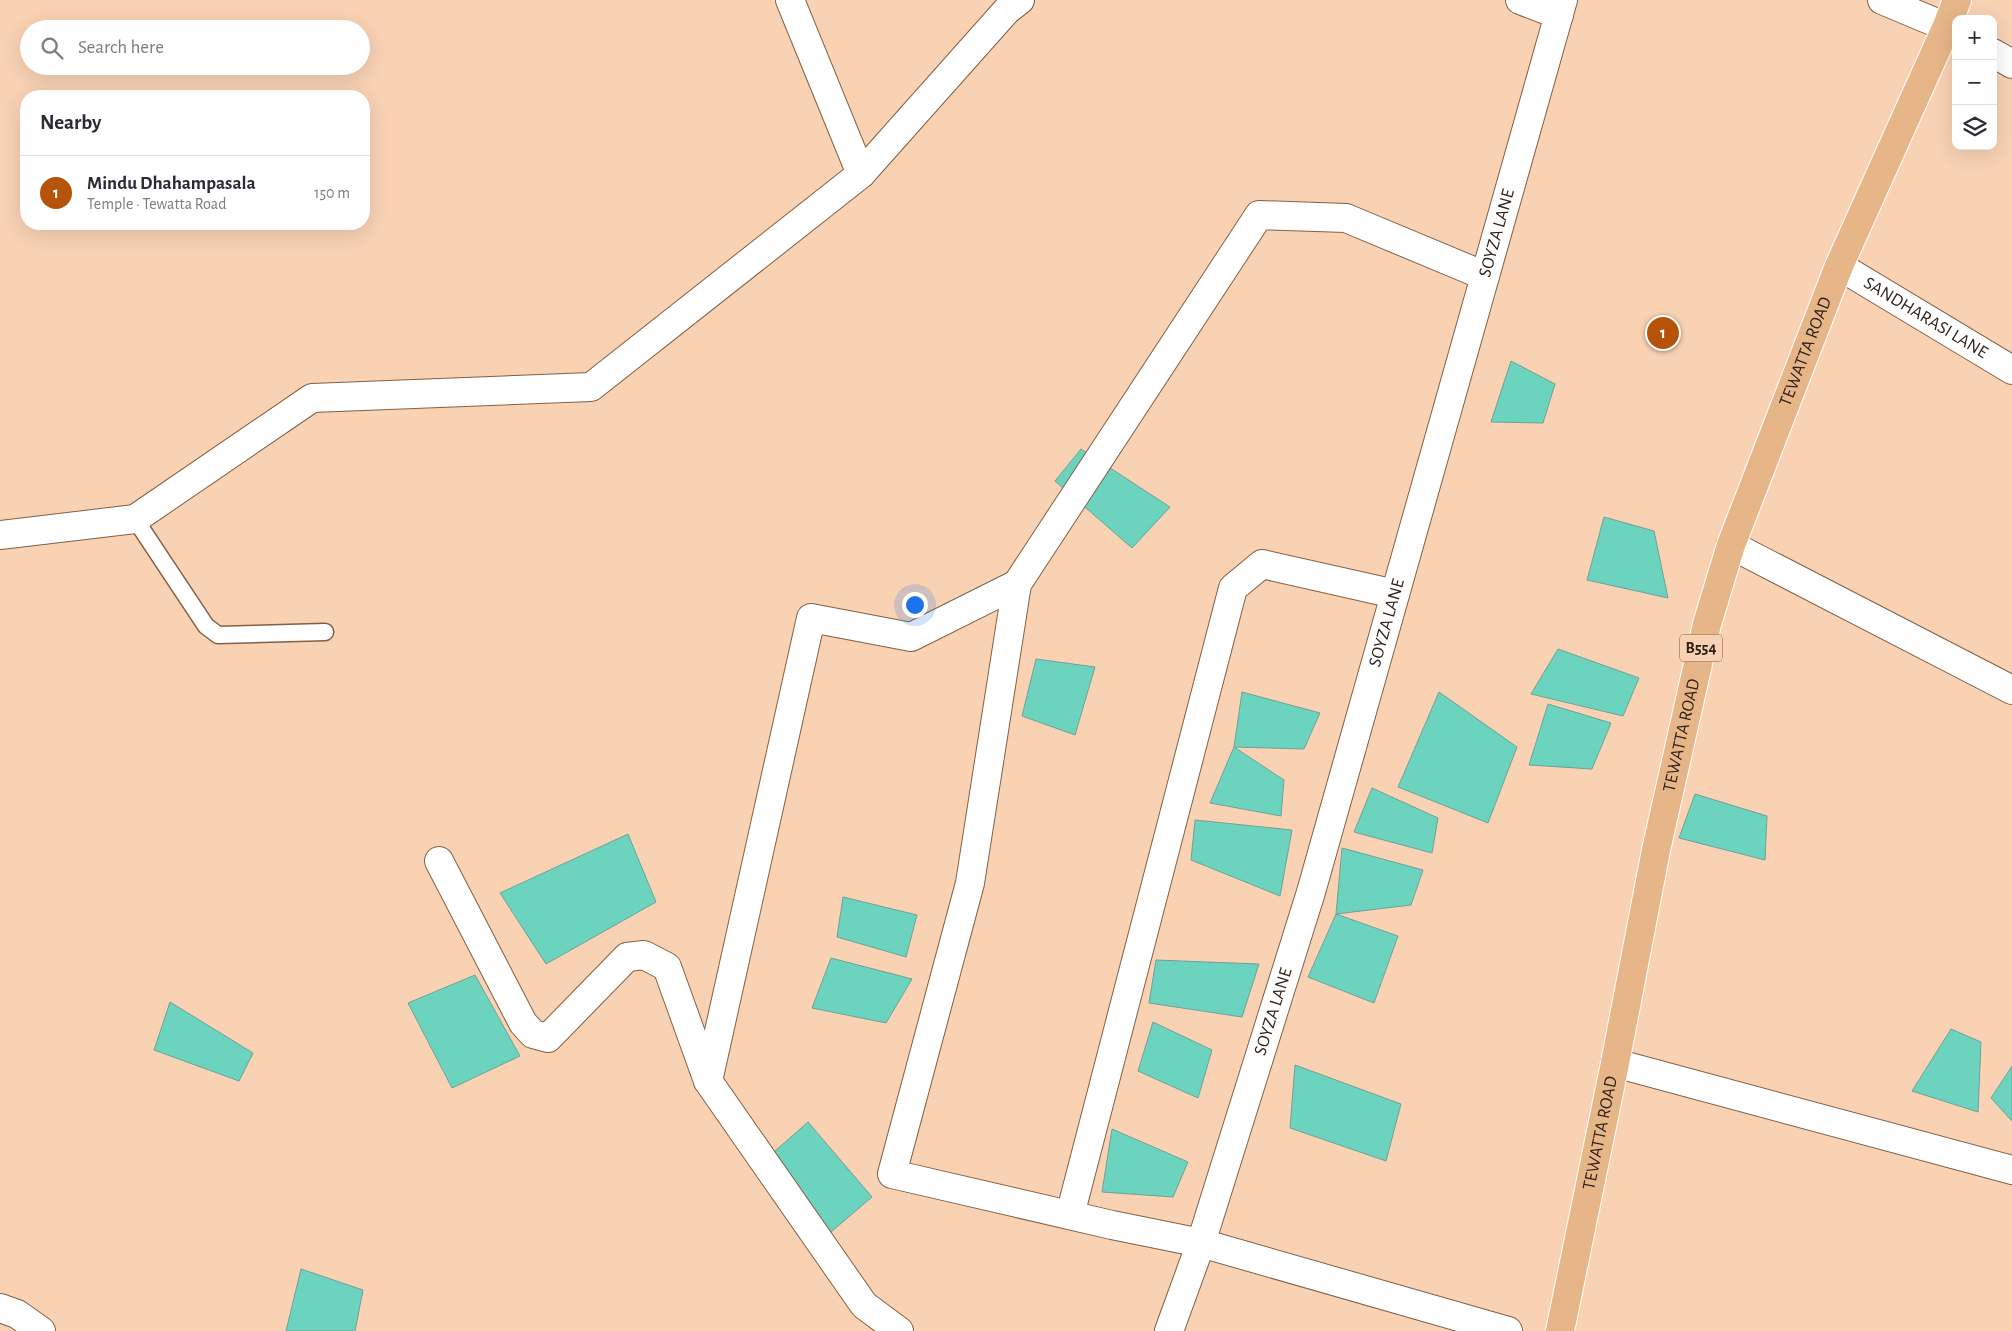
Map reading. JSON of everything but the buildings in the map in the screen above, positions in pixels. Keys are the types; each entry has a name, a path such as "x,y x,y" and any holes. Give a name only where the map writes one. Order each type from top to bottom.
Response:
{"main road":[{"name":"TEWATTA ROAD","path":"1560,1331 1656,850 1704,633 1732,545 1839,266 1951,29 1957,0"}],"street":[{"path":"790,0 861,174"},
{"path":"0,535 135,519 312,398 591,388 861,174 1007,10 1020,0"},
{"path":"1520,0 1561,8"},
{"path":"1882,0 1951,29"},
{"name":"SOYZA LANE","path":"1169,1331 1202,1243 1311,892 1561,8"},
{"path":"1997,55 2012,64"},
{"path":"1485,276 1346,218 1259,215 1016,584 970,883 892,1174 1202,1243 1508,1331"},
{"name":"SANDHARASI LANE","path":"1839,266 2012,370"},
{"path":"1732,545 2012,690"},
{"path":"1070,1215 1233,588 1262,564 1395,594"},
{"path":"708,1081 811,618 911,637 1016,584"},
{"path":"438,861 523,1023 533,1034 548,1038 627,957 644,955 667,967 708,1081 864,1305 899,1331"},
{"path":"1615,1063 2012,1170"},
{"path":"0,1308 18,1314 41,1331"}],"lane":[{"path":"135,519 206,626 218,635 324,632"}],"place":[{"name":"Mindu Dhahampasala","path":"1663,333"}]}
